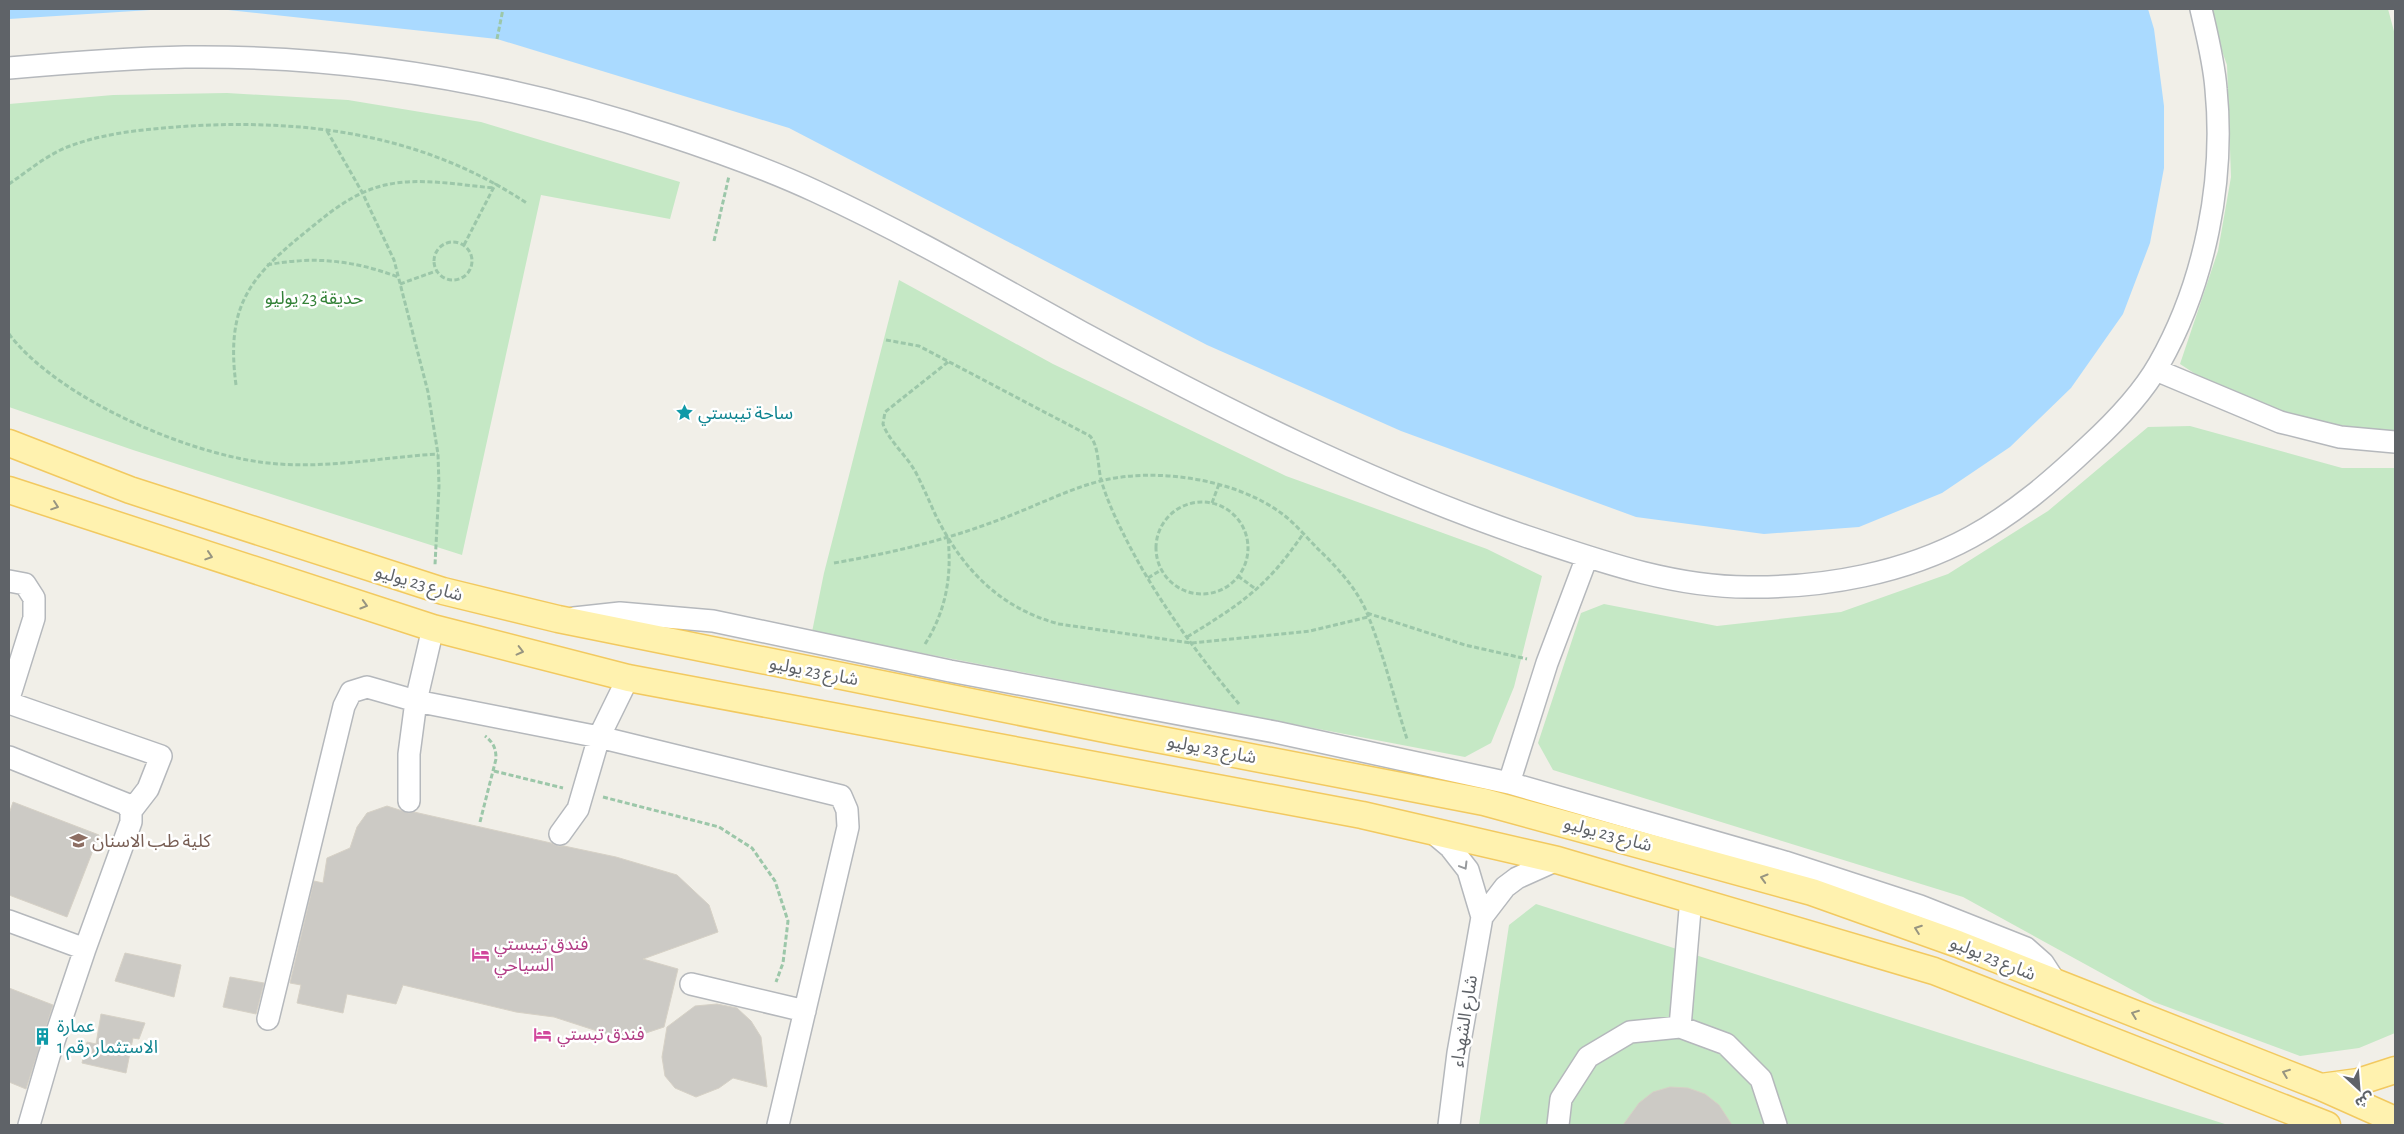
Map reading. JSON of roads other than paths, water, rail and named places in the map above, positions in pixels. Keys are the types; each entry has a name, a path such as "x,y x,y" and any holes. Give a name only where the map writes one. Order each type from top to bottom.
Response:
{"main road":[{"name":"شارع 23 يوليو","path":"9,443 130,490 438,590 558,619 1484,802 1812,892 1958,944 2322,1087 2395,1120"},
{"name":"شارع 23 يوليو","path":"9,490 433,628 628,678 1272,798 1431,830 1557,860 1934,971 2327,1125"},
{"path":"433,628 438,590"},
{"path":"2322,1087 2358,1082 2395,1070"},
{"path":"2276,1106 2301,1125"}],"street":[{"path":"9,68 105,60 190,57 282,60 370,67 509,90 657,131 733,157 811,189 884,224 1212,401 1369,476 1463,514 1587,557 1683,583 1745,588 1803,585 1858,576 1913,563 1970,538 2012,512 2052,480 2107,429 2156,370 2176,332 2200,268 2213,196 2219,140 2216,82 2201,9"},
{"path":"2156,370 2280,422 2340,437 2395,442"},
{"path":"1509,783 1547,663 1587,557"},
{"path":"9,581 25,584 34,598 34,618 9,698"},
{"path":"558,619 620,613 713,621 914,663 1260,729 1509,783 1785,862 1920,906 2026,948 2043,963 2056,984"},
{"path":"409,801 409,754 416,700 433,628"},
{"path":"560,834 578,809 599,737 628,678"},
{"path":"268,1019 344,706 351,692 367,687 416,700 599,737 841,796 847,810 848,827 778,1125"},
{"path":"9,703 161,756 148,789 131,811"},
{"path":"1288,764 1294,736"},
{"path":"9,757 126,804 131,811 131,822 85,949 49,1056 29,1125"},
{"name":"شارع الشهداء","path":"1431,830 1450,847 1468,870 1482,917 1458,1053 1449,1125"},
{"path":"1482,917 1511,883 1557,860"},
{"path":"1680,1027 1691,898"},
{"path":"9,921 85,949"},
{"path":"691,984 805,1011"},
{"path":"1558,1125 1561,1099 1588,1058 1630,1032 1680,1027 1726,1044 1761,1079 1776,1125"}],"water":[{"path":"9,9 166,9 9,19"},
{"path":"219,9 2148,9 2154,29 2164,106 2164,168 2150,243 2123,314 2071,388 2010,447 1942,493 1859,527 1764,534 1636,517 1401,431 1207,345 789,128 497,39"}],"place":[{"name":"ساحة تيبستي","path":"684,413"},
{"name":"كلية طب الاسنان","path":"78,841"},
{"name":"فندق تيبستي السياحي","path":"480,954"},
{"name":"فندق تبستي","path":"543,1034"},
{"name":"عمارة الاستثمار رقم 1","path":"43,1036"}],"park label":[{"name":"حديقة 23 يوليو","path":"314,298"}]}
